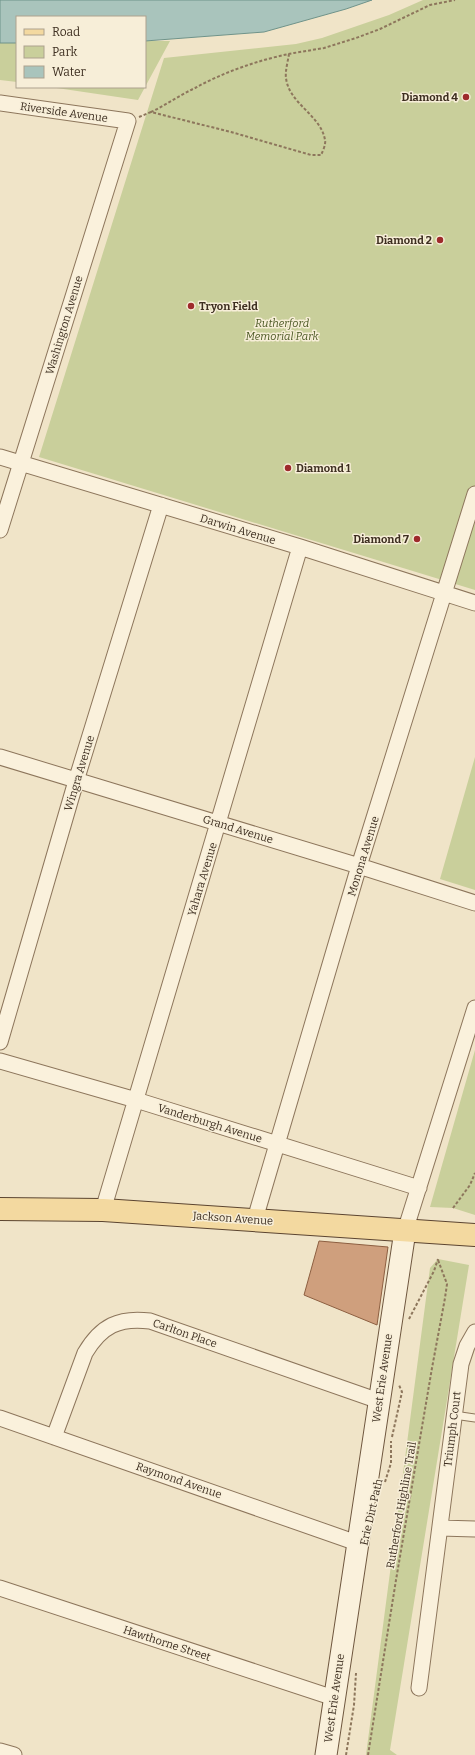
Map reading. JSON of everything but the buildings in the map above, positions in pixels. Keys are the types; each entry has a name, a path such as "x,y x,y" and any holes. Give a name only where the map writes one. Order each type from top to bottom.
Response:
{"main road":[{"name":"Jackson Avenue","path":"0,1209 103,1210 254,1219 470,1235"}],"street":[{"name":"Riverside Avenue","path":"0,103 128,121"},
{"name":"Washington Avenue","path":"0,530 128,121"},
{"name":"Darwin Avenue","path":"0,457 300,547 475,603"},
{"name":"Monona Avenue","path":"254,1219 359,866 475,494"},
{"name":"Wingra Avenue","path":"0,1042 76,781 161,505"},
{"name":"Yahara Avenue","path":"103,1210 300,547"},
{"name":"Grand Avenue","path":"0,757 359,866 475,903"},
{"name":"West Erie Avenue","path":"326,1755 405,1231 475,1008"},
{"name":"Vanderburgh Avenue","path":"0,1061 136,1100 419,1188"},
{"name":"Carlton Place","path":"54,1437 85,1353 92,1341 100,1333 112,1325 137,1319 150,1321 379,1401"},
{"name":"Triumph Court","path":"419,1688 460,1364 467,1346 475,1332"},
{"name":"Raymond Avenue","path":"0,1418 357,1543"},
{"path":"440,1528 475,1529"},
{"name":"Hawthorne Street","path":"0,1588 334,1698"},
{"path":"0,1751 14,1755"}],"lane":[{"path":"454,1415 475,1418"}],"path":[{"path":"289,54 286,78 289,89 321,131 325,141 322,155 311,155 231,132 151,112 194,88 220,76 271,58 289,54 324,48 356,38 380,29 430,5 455,0"},
{"path":"453,1208 470,1185 475,1173"},
{"name":"Rutherford Highline Trail","path":"368,1755 396,1580 447,1284 438,1259 434,1271 408,1323"},
{"name":"Erie Dirt Path","path":"384,1486 391,1464 391,1442 402,1392 397,1380"},
{"path":"346,1755 354,1705 357,1666"}],"green space":[{"name":"Rutherford Memorial Park","path":"423,0 475,0 475,590 39,457 164,58 296,44 322,38 389,15"},
{"path":"146,41 170,41 146,85"},
{"path":"0,43 16,43 16,82 0,80"},
{"path":"57,88 145,88 138,100"},
{"path":"475,757 475,890 440,879"},
{"path":"475,1050 475,1215 453,1208 430,1207"},
{"path":"438,1259 469,1265 390,1750 397,1755 366,1755 430,1268"}],"water":[{"path":"0,0 372,0 346,9 264,32 146,41 146,16 16,16 16,43 0,43"}],"place":[{"name":"Diamond 4","path":"466,97"},
{"name":"Diamond 2","path":"440,240"},
{"name":"Tryon Field","path":"191,306"},
{"name":"Diamond 1","path":"288,468"},
{"name":"Diamond 7","path":"417,539"}]}
